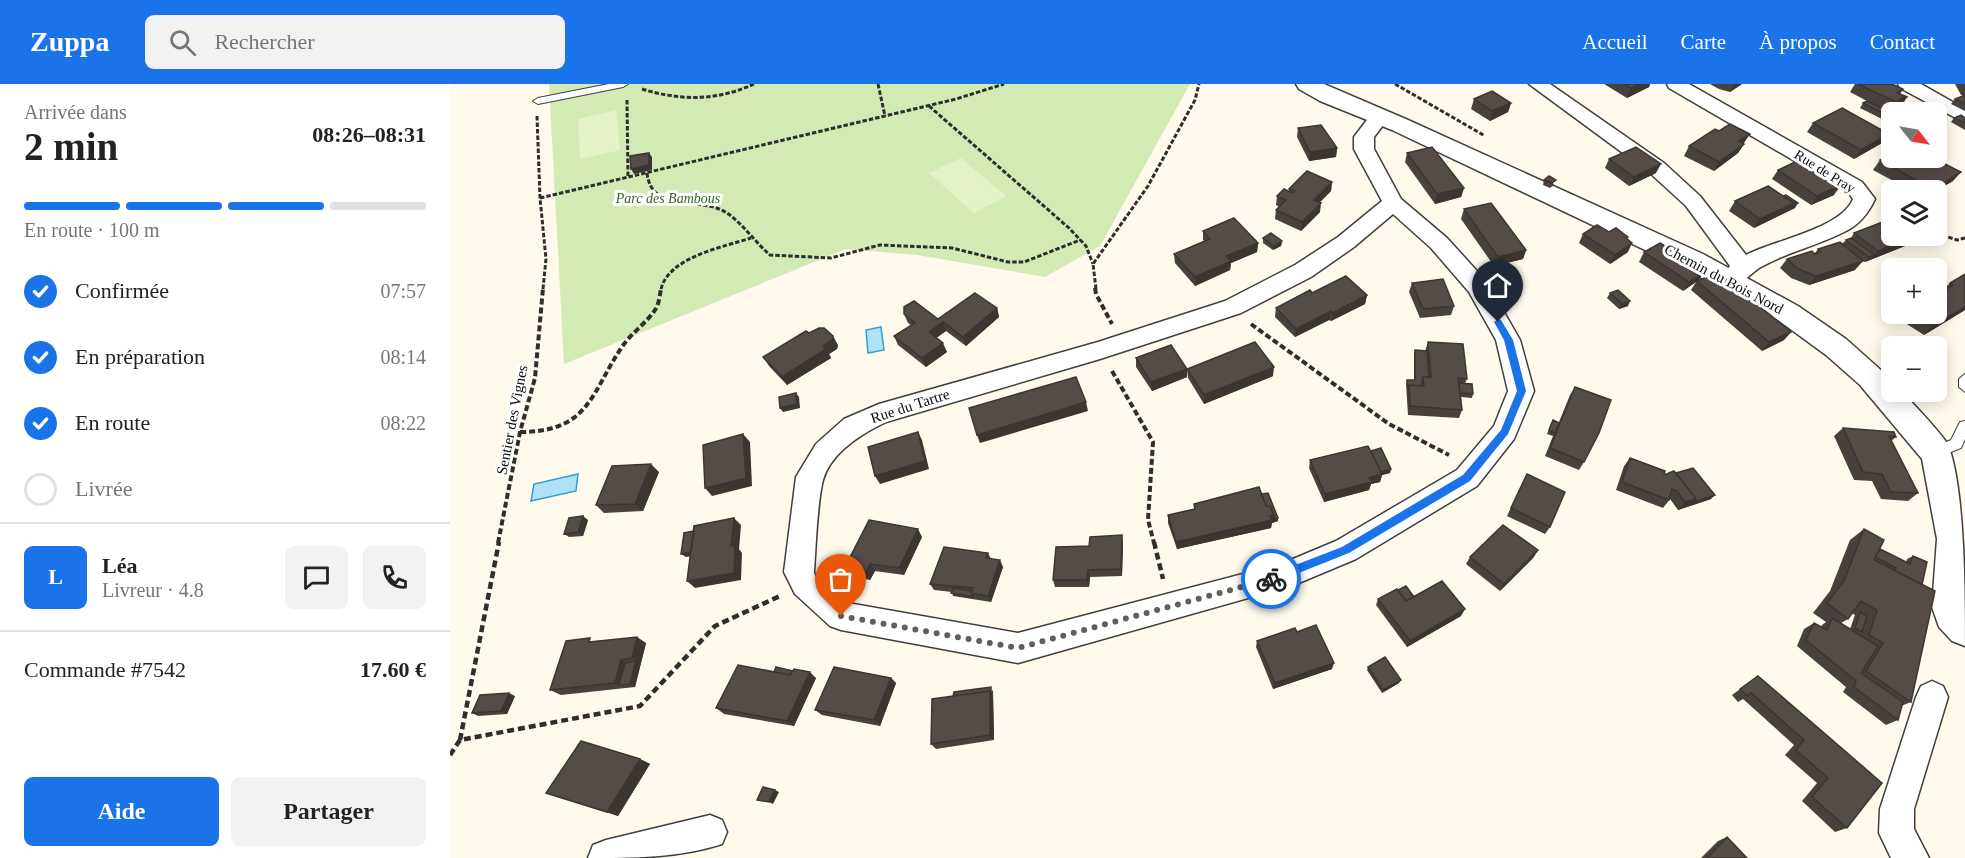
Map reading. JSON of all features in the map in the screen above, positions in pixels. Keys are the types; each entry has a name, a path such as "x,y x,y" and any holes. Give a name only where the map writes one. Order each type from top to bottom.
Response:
{"street":[{"name":"Chemin du Bois Nord","path":"1307,84 1328,96 1737,273 1836,347 1871,377 1936,453 1942,471 1954,539 1950,607 1952,615 1965,629"},
{"path":"1538,84 1657,168 1693,201 1737,273"},
{"name":"Rue de Pray","path":"1676,84 1855,187 1864,199 1859,211 1837,227 1759,258 1737,273"},
{"path":"1907,84 1965,117"},
{"path":"805,585 841,616 1018,648 1284,576 1346,550 1467,478 1505,432 1521,391 1508,340 1478,287 1439,243 1393,203 1364,149 1364,137 1380,117"},
{"name":"Rue du Tartre","path":"805,585 800,572 810,477 825,452 853,426 879,414 1100,350 1233,307 1303,271 1346,242 1393,203"},
{"path":"1911,858 1896,833 1897,809 1932,697"},
{"path":"606,858 710,832"}],"lane":[{"path":"538,101 623,84"},
{"path":"1965,379 1965,387"},
{"path":"1936,453 1956,444 1965,426"}],"path":[{"path":"637,87 662,96 708,99 754,84"},
{"path":"878,84 885,116"},
{"path":"540,198 885,116 1004,84"},
{"path":"1093,264 1148,186 1195,100 1199,84"},
{"path":"1395,84 1427,102"},
{"path":"627,95 628,177"},
{"name":"Sentier des Vignes","path":"460,740 520,432 535,378 546,259 540,198 538,101"},
{"path":"929,105 1086,246 1093,264 1096,294 1124,342"},
{"path":"647,173 646,182 651,191 662,198 681,203 705,204 725,212 770,255 831,258 880,244 952,248 1008,262 1024,262 1080,240"},
{"path":"1947,236 1958,240 1965,238"},
{"path":"520,432 540,432 569,421 584,410 598,392 609,366 630,336 656,309 663,282 681,264 700,254 751,238"},
{"path":"1233,307 1245,320 1356,403 1389,424 1475,468"},
{"path":"1100,350 1153,442 1148,520 1170,607"},
{"path":"450,755 460,740 640,706 715,626 805,585"}],"green space":[{"name":"Parc des Bambous","path":"549,84 1190,84 1100,246 1045,277 917,255 846,249 564,364"},
{"path":"616,110 620,150 580,159 578,119"},
{"path":"961,158 1006,196 974,213 929,173"}],"water":[{"path":"881,327 884,350 868,353 866,330"},
{"path":"578,474 576,491 531,501 534,484"}],"building":[{"path":"1624,84 1640,84 1631,88"},
{"path":"1858,84 1892,84 1903,89 1897,93 1905,96 1896,102"},
{"path":"1492,91 1511,103 1492,111 1474,99"},
{"path":"1965,95 1965,104 1955,99"},
{"path":"1867,101 1881,108 1881,112 1863,103"},
{"path":"1842,108 1881,130 1881,139 1861,150 1813,123"},
{"path":"1961,115 1965,118 1965,123 1954,118"},
{"path":"1730,124 1750,134 1739,141 1744,144 1719,162 1689,146 1715,129 1719,131"},
{"path":"1321,125 1337,148 1310,152 1298,128"},
{"path":"1432,147 1464,188 1437,194 1407,153"},
{"path":"1636,147 1661,164 1634,177 1609,159"},
{"path":"649,153 649,165 631,169 630,156"},
{"path":"1799,160 1841,185 1817,196 1778,170"},
{"path":"1947,165 1961,172 1947,181 1915,180 1894,168 1947,168"},
{"path":"1307,171 1332,182 1314,200 1321,203 1302,222 1276,210 1286,200 1277,196 1284,189 1292,193 1295,191 1289,189"},
{"path":"1549,176 1556,180 1552,183 1544,180"},
{"path":"1768,186 1794,203 1760,219 1735,201"},
{"path":"1786,195 1798,203 1791,207 1794,203 1783,196"},
{"path":"1491,203 1526,250 1498,257 1464,209"},
{"path":"1234,218 1258,243 1226,256 1231,261 1195,277 1174,254 1210,239 1203,231"},
{"path":"1881,223 1881,246 1891,246 1878,251 1854,233"},
{"path":"1597,225 1609,232 1616,228 1632,243 1615,255 1583,234"},
{"path":"1271,233 1282,241 1274,246 1263,238"},
{"path":"1851,238 1874,255 1869,257 1846,240"},
{"path":"1840,242 1863,261 1816,276 1798,269 1787,259 1812,251 1815,254 1821,252 1818,249"},
{"path":"1660,243 1705,271 1689,282 1644,252"},
{"path":"1718,272 1791,332 1769,342 1697,281"},
{"path":"1965,274 1965,307 1947,318 1947,289 1953,285 1950,283"},
{"path":"1346,276 1367,295 1296,329 1276,308 1310,290 1312,293"},
{"path":"1443,279 1454,306 1423,309 1412,283"},
{"path":"1618,290 1630,301 1622,304 1610,293"},
{"path":"975,293 997,308 963,337 943,322 929,332 943,343 922,358 894,336 915,323 904,314 904,307 914,301 938,319"},
{"path":"824,328 833,336 832,340 823,346 826,349 782,377 763,357 806,331 809,333"},
{"path":"1255,342 1274,367 1204,395 1187,369"},
{"path":"1428,342 1463,344 1467,379 1458,378 1462,410 1410,406 1409,385 1424,386 1423,377 1431,377"},
{"path":"1171,345 1187,369 1151,382 1136,358"},
{"path":"1415,350 1427,351 1429,377 1423,377 1422,386 1409,385 1408,389 1407,380 1415,380"},
{"path":"1076,377 1086,402 977,435 969,408"},
{"path":"1459,383 1472,384 1473,394 1460,393"},
{"path":"1575,387 1611,400 1599,433 1584,462 1550,448"},
{"path":"796,393 797,404 780,408 779,397"},
{"path":"1553,420 1559,423 1555,433 1549,430"},
{"path":"1843,428 1894,432 1896,437 1889,436 1918,493 1891,492 1882,474 1863,472"},
{"path":"918,432 925,461 875,476 868,447"},
{"path":"743,434 746,478 705,488 703,445"},
{"path":"1368,446 1382,474 1369,478 1372,482 1325,494 1310,460"},
{"path":"1381,448 1391,469 1381,472 1371,451"},
{"path":"1630,458 1665,471 1664,475 1674,471 1696,499 1685,502 1677,491 1672,489 1669,500 1622,482"},
{"path":"651,464 635,504 596,505 612,466"},
{"path":"1693,468 1715,495 1693,502 1696,499 1676,473"},
{"path":"1527,474 1565,492 1550,527 1511,508"},
{"path":"1259,487 1266,506 1270,506 1274,515 1270,516 1272,520 1176,542 1168,515 1195,509 1194,504"},
{"path":"1268,493 1278,518 1274,519 1270,506 1266,506 1261,494"},
{"path":"583,516 578,532 564,534 569,518"},
{"path":"734,518 731,546 735,545 734,573 687,581 694,526"},
{"path":"869,520 918,529 899,568 870,564 865,573 844,569"},
{"path":"1503,525 1538,550 1504,584 1470,557"},
{"path":"1864,529 1884,540 1874,560 1935,591 1911,702 1866,671 1883,643 1869,635 1877,610 1861,601 1848,619 1827,603 1844,581"},
{"path":"694,531 691,552 681,554 684,533"},
{"path":"1122,535 1121,569 1088,570 1087,580 1053,580 1056,547 1089,546 1090,537"},
{"path":"944,547 988,553 986,558 1000,560 988,596 971,593 973,588 930,584"},
{"path":"1880,549 1910,564 1913,556 1927,562 1922,585 1875,557"},
{"path":"1442,581 1465,609 1410,641 1378,599 1397,589 1406,601"},
{"path":"1406,586 1414,597 1406,601 1398,590"},
{"path":"954,588 972,591 973,597 951,593"},
{"path":"1860,612 1867,616 1862,632 1855,628"},
{"path":"1832,618 1878,646 1861,673 1903,702 1898,720 1854,687 1856,681 1806,640 1814,623 1827,630"},
{"path":"1316,625 1334,663 1275,683 1257,641 1295,628 1297,632"},
{"path":"637,637 632,658 621,660 615,683 550,690 566,641 590,638 589,642"},
{"path":"1385,657 1401,680 1383,690 1368,667"},
{"path":"636,661 630,684 619,685 625,663"},
{"path":"738,665 790,675 794,669 810,672 787,721 716,708"},
{"path":"776,667 793,671 790,675 774,672"},
{"path":"834,667 891,678 874,720 815,710"},
{"path":"1758,676 1882,783 1847,828 1812,797 1828,778 1796,750 1804,740 1751,693 1747,696 1740,689"},
{"path":"991,687 991,694 990,691 953,696 954,692"},
{"path":"990,691 990,735 931,744 932,699"},
{"path":"509,693 501,711 472,713 480,695"},
{"path":"581,741 640,759 607,812 546,793"},
{"path":"763,787 775,790 769,802 757,800"},
{"path":"1727,837 1747,858 1707,858"}],"way so far":[{"path":"841,616 1018,648 1271,579"}],"route":[{"path":"1271,579 1284,576 1346,550 1467,478 1505,432 1521,391 1508,340 1498,322"}]}
